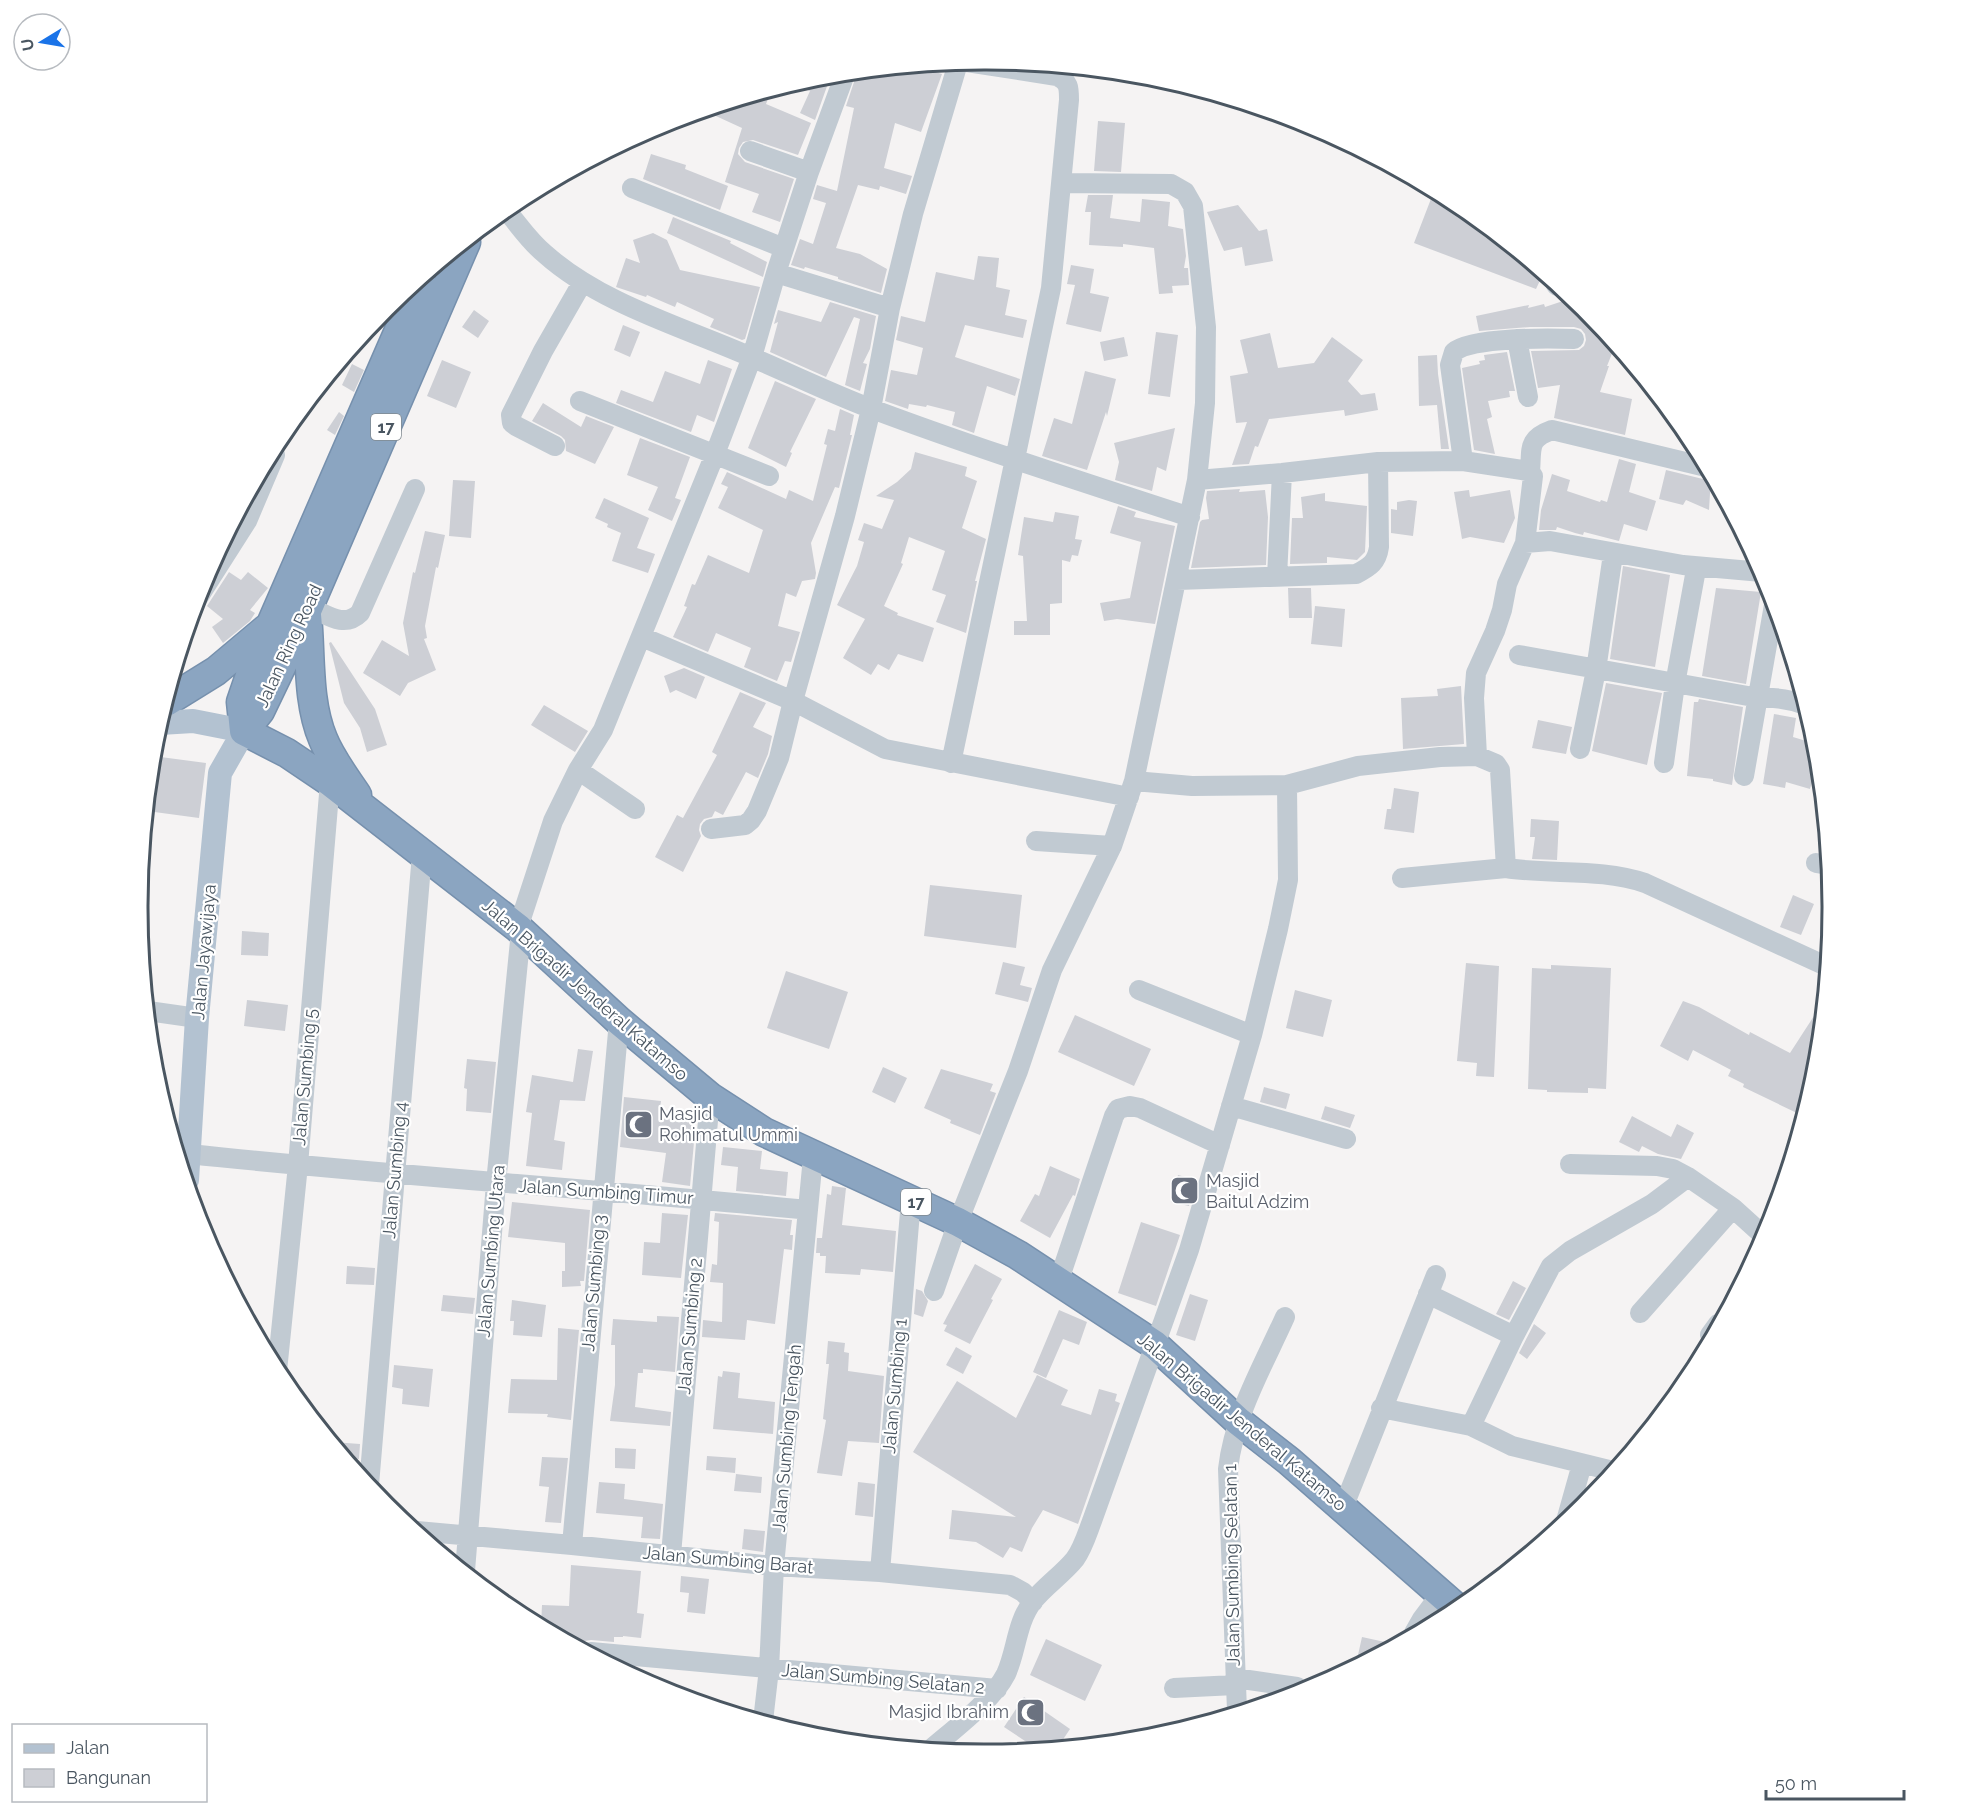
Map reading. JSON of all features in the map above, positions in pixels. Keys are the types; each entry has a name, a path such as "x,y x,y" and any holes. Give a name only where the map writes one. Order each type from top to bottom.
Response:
{"highway":[{"name":"Jalan Ring Road","path":"244,731 260,711 308,609 460,256"},
{"name":"Jalan Ring Road","path":"244,731 241,702 255,661 414,297"},
{"name":"17","path":"308,609 311,683 315,716 323,740 366,809"},
{"path":"176,696 216,671 272,624"},
{"name":"Jalan Brigadir Jenderal Katamso","path":"244,731 286,753 366,809 520,930 619,1021 710,1097 764,1132 958,1222 1059,1280 1155,1345 1238,1420 1289,1461 1449,1602"}],"main road":[{"path":"170,722 193,721 244,731"},
{"name":"Jalan Jayawijaya","path":"188,1161 197,1018 220,773 244,731"}],"street":[{"path":"711,829 745,825 751,820 779,758 845,516 871,409 890,308 913,214 956,71"},
{"path":"951,763 1051,288 1069,85 1054,74"},
{"name":"Jalan Sumbing Utara","path":"466,1563 496,1183 520,930 553,821 578,770 603,730 752,357 784,248 841,84"},
{"path":"750,151 809,172"},
{"path":"934,1291 958,1222 1018,1071 1052,970 1112,846 1131,789 1197,480 1205,403 1206,327 1193,206 1185,192 1172,184 1062,183"},
{"path":"632,188 784,248"},
{"path":"512,217 532,242 582,283 686,331 871,409 1016,460 1190,517"},
{"path":"776,273 890,308"},
{"path":"555,446 516,426 512,423 511,415 543,351 582,283"},
{"path":"1463,461 1450,365 1451,357 1459,348 1517,339 1544,337 1574,339"},
{"path":"1517,339 1528,397"},
{"path":"579,401 769,476"},
{"path":"1477,756 1474,698 1476,673 1495,631 1507,584 1525,543 1533,476 1530,472 1533,441 1539,435 1552,430 1694,464"},
{"path":"1197,480 1378,462 1463,461 1530,472"},
{"path":"1177,580 1356,574 1374,563 1379,547 1378,462"},
{"path":"1276,577 1282,473"},
{"path":"308,609 340,621 348,621 360,613 415,489"},
{"path":"232,543 246,521 257,497"},
{"path":"1525,543 1550,541 1683,565 1751,571"},
{"path":"1580,750 1596,670 1612,561"},
{"path":"1664,763 1675,684 1695,575"},
{"path":"1744,776 1771,622"},
{"path":"642,637 793,701 885,749 951,763 1131,789 1287,785 1358,766 1440,757 1477,756 1496,764 1500,770 1506,868"},
{"path":"1519,655 1759,698 1776,697 1795,701"},
{"path":"578,770 635,809"},
{"name":"Jalan Sumbing 5","path":"279,1355 298,1165 330,782"},
{"path":"938,1742 997,1689 1011,1660 1015,1639 1023,1619 1033,1602 1081,1549 1189,1251 1252,1035 1288,880 1287,785"},
{"path":"1036,841 1112,846"},
{"name":"Jalan Sumbing 4","path":"370,1473 422,854"},
{"path":"1402,878 1506,868 1534,872 1624,876 1656,888 1820,963"},
{"path":"1139,990 1252,1035"},
{"path":"156,1012 197,1018"},
{"name":"Jalan Sumbing 3","path":"572,1545 619,1021"},
{"name":"Jalan Sumbing 2","path":"671,1555 710,1097"},
{"path":"1059,1280 1118,1109 1130,1106 1140,1108 1220,1144"},
{"path":"1231,1106 1346,1139"},
{"name":"Jalan Sumbing Timur","path":"189,1154 808,1210"},
{"name":"Jalan Sumbing Tengah","path":"764,1714 769,1669 774,1566 813,1156"},
{"path":"1569,1164 1657,1166 1673,1169 1733,1208 1757,1230"},
{"path":"1471,1426 1551,1266 1570,1251 1652,1204 1688,1177"},
{"name":"Jalan Sumbing 1","path":"880,1572 910,1200"},
{"path":"1640,1313 1733,1208"},
{"path":"1343,1508 1436,1275"},
{"path":"1428,1294 1514,1336"},
{"name":"Jalan Sumbing Selatan 1","path":"1237,1704 1228,1469 1230,1448 1238,1420 1285,1317"},
{"path":"1382,1408 1471,1426 1512,1446 1604,1469"},
{"path":"1571,1503 1582,1464"},
{"name":"Jalan Sumbing Barat","path":"429,1532 774,1566 880,1572 1010,1585 1023,1592 1033,1602"},
{"name":"Jalan Sumbing Selatan 2","path":"609,1654 997,1689"},
{"path":"1174,1688 1235,1682 1286,1687"}],"building":[{"path":"930,72 942,74 921,132 895,123 884,168 912,176 906,194 880,186 879,190 858,185 836,248 860,254 887,269 881,293 838,279 838,277 791,265 800,239 813,244 826,203 813,199 817,185 837,191 854,108 846,106 854,82"},
{"path":"827,86 815,120 800,113 810,91 808,90"},
{"path":"768,99 766,104 811,123 798,155 753,140 743,142 739,148 738,154 745,162 794,179 780,222 752,212 759,194 725,182 742,128 715,115"},
{"path":"1098,121 1125,123 1121,172 1094,171"},
{"path":"651,154 686,165 685,169 728,186 720,210 643,179"},
{"path":"1088,195 1113,195 1110,218 1140,222 1142,199 1170,202 1168,226 1183,229 1186,256 1184,268 1188,268 1189,285 1172,286 1173,293 1159,294 1154,248 1123,244 1123,247 1089,245 1091,212 1085,212"},
{"path":"1431,200 1494,243 1540,281 1536,289 1414,243"},
{"path":"1238,205 1259,231 1267,229 1273,261 1245,266 1242,247 1224,251 1207,212"},
{"path":"673,217 731,241 730,243 767,262 763,277 667,233"},
{"path":"653,233 667,240 680,270 760,287 745,339 742,340 710,327 714,319 677,302 675,307 647,295 646,297 616,287 626,258 640,263 633,240"},
{"path":"978,256 999,258 996,287 1010,290 1005,315 1027,320 1023,338 965,325 955,357 1020,379 1015,396 987,386 974,433 952,425 955,412 927,405 926,407 909,404 908,409 885,401 891,370 917,375 923,348 896,340 901,316 925,322 936,272 974,280"},
{"path":"1071,265 1094,269 1090,293 1109,297 1101,332 1066,324 1075,285 1067,284"},
{"path":"830,302 876,316 870,349 863,363 867,364 860,391 845,385 860,319 854,317 826,377 770,352 778,322 774,324 778,310 821,322"},
{"path":"1561,302 1612,353 1600,392 1632,399 1625,435 1554,418 1560,385 1538,388 1531,351 1579,350 1584,346 1586,340 1581,329 1530,327 1479,331 1476,316 1529,305 1528,308 1544,304 1545,307"},
{"path":"474,310 489,321 478,338 462,327"},
{"path":"623,325 640,332 630,357 614,350"},
{"path":"1156,332 1178,335 1170,397 1148,394"},
{"path":"1270,333 1278,368 1314,363 1332,337 1363,360 1348,381 1361,395 1375,393 1378,410 1345,416 1344,410 1269,419 1258,447 1255,446 1249,464 1232,465 1247,422 1236,423 1230,376 1248,373 1240,340"},
{"path":"1124,337 1128,356 1104,361 1100,342"},
{"path":"1507,352 1515,391 1509,391 1510,397 1488,401 1492,417 1487,419 1495,454 1474,450 1462,368 1480,364 1479,361 1485,360 1484,355"},
{"path":"1437,355 1449,449 1441,449 1437,405 1419,406 1418,356"},
{"path":"442,360 471,372 456,408 427,396"},
{"path":"708,360 732,369 714,422 697,415 691,432 616,403 621,390 653,402 665,371 700,384"},
{"path":"352,364 364,370 354,392 342,385"},
{"path":"1085,371 1116,379 1107,416 1106,412 1087,470 1042,456 1054,418 1072,424"},
{"path":"775,381 816,399 790,452 792,453 786,467 748,448"},
{"path":"543,403 581,427 586,416 614,427 595,464 566,451 565,440 561,436 532,421"},
{"path":"840,409 854,415 850,435 852,435 839,488 835,487 811,543 815,579 802,581 796,597 786,593 778,626 800,632 791,662 785,661 777,681 744,667 751,648 716,633 708,652 673,637 687,607 684,606 692,584 695,585 708,555 749,573 763,530 718,508 728,487 721,484 727,472 786,499 789,490 813,501 827,445 824,444 828,429 835,431"},
{"path":"339,412 344,416 335,435 327,430"},
{"path":"1175,428 1166,471 1157,467 1152,491 1115,480 1119,462 1114,443"},
{"path":"640,438 690,457 675,498 681,500 672,521 648,510 658,487 627,475"},
{"path":"915,452 967,467 965,476 977,481 962,528 986,539 975,581 977,581 966,633 936,622 946,595 932,590 945,551 909,537 901,563 903,564 884,606 898,613 897,615 934,628 923,662 898,654 889,670 878,664 871,675 843,658 865,619 837,605 857,566 864,542 858,540 864,523 882,529 894,500 876,496 911,469"},
{"path":"1619,459 1636,464 1629,492 1656,501 1647,531 1624,524 1619,541 1584,532 1583,535 1557,527 1556,530 1539,530 1541,510 1552,474 1570,480 1567,491 1600,502 1601,500 1607,502"},
{"path":"1666,470 1703,479 1710,491 1709,510 1686,500 1683,505 1659,499"},
{"path":"453,480 475,481 471,538 449,536"},
{"path":"1240,489 1239,492 1265,490 1268,517 1266,565 1191,568 1200,522 1209,519 1207,491"},
{"path":"1469,490 1470,497 1510,490 1515,518 1504,543 1470,537 1462,539 1454,492"},
{"path":"1325,493 1325,501 1367,506 1365,552 1357,560 1327,557 1327,563 1290,564 1292,518 1303,518 1301,497"},
{"path":"604,498 649,518 637,548 655,554 648,573 612,561 621,533 595,518"},
{"path":"1417,501 1413,536 1391,533 1391,509 1397,510 1397,502"},
{"path":"1118,506 1136,512 1134,517 1175,526 1155,624 1117,619 1104,621 1100,603 1130,598 1141,542 1110,533"},
{"path":"1055,512 1079,516 1075,539 1082,540 1078,556 1072,555 1070,562 1062,560 1062,603 1050,604 1050,635 1014,635 1014,621 1027,621 1023,556 1018,555 1024,517 1053,522"},
{"path":"425,531 445,535 438,568 436,567 425,626 427,638 424,639 436,670 408,683 400,696 363,673 382,640 409,656 403,623 413,572 415,573"},
{"path":"1623,566 1670,575 1655,667 1610,659"},
{"path":"229,572 241,580 248,572 268,588 250,610 255,613 250,621 223,643 212,627 223,619 207,606"},
{"path":"1288,588 1311,588 1312,618 1289,618"},
{"path":"1716,588 1760,592 1746,684 1702,676"},
{"path":"1315,606 1345,609 1342,647 1311,644"},
{"path":"331,642 375,709 387,745 367,752 360,728 344,703 329,643"},
{"path":"684,668 705,677 696,699 676,690 670,693 664,676"},
{"path":"1606,683 1662,693 1647,765 1592,751"},
{"path":"1461,686 1464,744 1403,749 1401,698 1438,696 1437,689"},
{"path":"740,692 766,703 753,727 772,736 768,754 758,778 746,772 723,815 715,811 712,817 704,819 700,824 701,836 683,872 655,857 677,815 683,818 717,755 712,752"},
{"path":"1699,699 1743,707 1732,785 1713,781 1713,779 1687,776 1694,702 1698,702"},
{"path":"544,705 588,731 575,752 531,725"},
{"path":"1774,714 1796,718 1793,737 1804,740 1812,783 1810,789 1786,782 1785,788 1763,784"},
{"path":"1538,720 1572,727 1566,754 1532,748"},
{"path":"163,757 206,763 199,818 154,812"},
{"path":"1394,788 1419,792 1414,833 1384,829 1387,809 1391,809"},
{"path":"1531,819 1559,821 1557,860 1532,859 1535,837 1530,837"},
{"path":"930,885 1022,895 1016,948 924,936"},
{"path":"1793,895 1814,904 1801,935 1780,927"},
{"path":"242,931 269,933 268,956 241,955"},
{"path":"1003,962 1025,967 1020,985 1032,988 1028,1002 995,994"},
{"path":"1466,963 1499,966 1494,1077 1476,1076 1477,1063 1457,1061"},
{"path":"1551,965 1611,968 1606,1089 1588,1088 1588,1093 1528,1089 1532,968 1551,969"},
{"path":"786,971 848,992 829,1049 767,1028"},
{"path":"1295,990 1332,1000 1323,1037 1286,1028"},
{"path":"247,1000 288,1005 285,1031 244,1026"},
{"path":"1683,1001 1790,1053 1814,1016 1796,1112 1743,1087 1744,1084 1728,1076 1731,1070 1693,1050 1688,1061 1660,1046"},
{"path":"1075,1015 1151,1049 1134,1086 1058,1052"},
{"path":"578,1049 593,1051 585,1101 560,1100 554,1140 565,1142 562,1170 526,1166 532,1113 526,1112 532,1075 573,1082"},
{"path":"467,1059 496,1062 491,1113 466,1111 467,1089 464,1088"},
{"path":"883,1067 907,1078 895,1103 872,1092"},
{"path":"941,1069 993,1084 990,1091 996,1093 980,1135 950,1123 951,1120 924,1108"},
{"path":"1264,1087 1290,1094 1286,1109 1260,1102"},
{"path":"624,1097 661,1101 659,1117 696,1120 690,1186 662,1182 666,1153 620,1147"},
{"path":"1325,1106 1355,1115 1350,1128 1321,1119"},
{"path":"1632,1116 1671,1137 1677,1124 1694,1133 1681,1159 1658,1154 1642,1146 1639,1152 1619,1142"},
{"path":"723,1147 762,1151 760,1169 788,1172 786,1196 736,1191 738,1167 721,1165"},
{"path":"1050,1166 1080,1179 1075,1196 1073,1195 1050,1238 1020,1221 1035,1194 1039,1196"},
{"name":"Masjid Baitul Adzim","path":"1178,1175 1197,1180 1189,1206 1171,1202"},
{"path":"832,1186 846,1188 842,1225 896,1231 893,1272 861,1269 860,1275 825,1273 826,1256 816,1253 817,1238 822,1238 827,1194 831,1195"},
{"path":"512,1202 590,1210 584,1281 580,1281 581,1286 562,1287 562,1271 565,1271 565,1243 508,1237"},
{"path":"662,1213 688,1215 681,1278 642,1275 644,1242 660,1243"},
{"path":"715,1213 792,1220 790,1235 793,1235 792,1250 784,1249 775,1324 747,1320 745,1340 702,1337 703,1320 722,1322 723,1283 710,1282 712,1264 717,1265 719,1222 714,1221"},
{"path":"1141,1222 1180,1235 1156,1306 1118,1293"},
{"path":"975,1264 1002,1279 970,1344 944,1331 947,1325 943,1324"},
{"path":"347,1266 375,1268 374,1285 346,1284"},
{"path":"1513,1281 1526,1288 1509,1320 1496,1314"},
{"path":"916,1289 922,1291 928,1301 923,1317 914,1314"},
{"path":"1190,1294 1208,1300 1195,1341 1176,1335"},
{"path":"443,1295 475,1298 473,1314 441,1311"},
{"path":"512,1300 546,1305 542,1337 513,1335 514,1321 510,1321"},
{"path":"1059,1310 1087,1322 1079,1345 1063,1339 1046,1378 1033,1372"},
{"path":"657,1316 679,1317 675,1372 643,1369 643,1373 638,1373 635,1407 671,1412 670,1426 610,1421 615,1385 615,1345 611,1345 613,1319 657,1322"},
{"path":"1534,1324 1546,1333 1527,1359 1519,1353"},
{"path":"558,1328 579,1330 571,1420 547,1417 548,1414 508,1413 511,1379 557,1380"},
{"path":"828,1341 845,1343 844,1352 849,1353 848,1371 884,1376 879,1443 848,1441 842,1476 817,1473 826,1420 823,1419 829,1364 826,1364"},
{"path":"956,1347 972,1356 963,1374 946,1365"},
{"path":"394,1365 433,1369 429,1407 402,1404 403,1389 392,1387"},
{"path":"723,1371 740,1373 738,1398 775,1402 773,1434 713,1429 718,1376 722,1377"},
{"path":"1037,1375 1068,1390 1061,1405 1091,1415 1099,1389 1117,1394 1115,1401 1120,1403 1078,1524 1043,1510 1022,1552 1010,1547 1003,1558 976,1542 949,1539 952,1510 1016,1517 913,1452 957,1381 1016,1418"},
{"path":"343,1443 360,1444 359,1459 356,1459"},
{"path":"615,1448 636,1449 635,1469 615,1468"},
{"path":"707,1456 736,1458 735,1473 706,1470"},
{"path":"542,1457 568,1458 561,1523 545,1522 549,1487 539,1486"},
{"path":"736,1474 762,1477 761,1493 734,1491"},
{"path":"599,1482 625,1484 624,1499 663,1504 660,1539 641,1538 643,1517 596,1513"},
{"path":"858,1482 875,1484 873,1517 855,1515"},
{"path":"744,1529 765,1531 763,1552 742,1549"},
{"path":"571,1565 641,1571 637,1613 644,1614 641,1638 623,1636 614,1637 614,1642 585,1641 541,1616 542,1605 569,1606"},
{"path":"681,1576 709,1579 705,1614 687,1612 689,1593 680,1592"},
{"path":"1362,1637 1383,1642 1358,1655"},
{"path":"1046,1639 1102,1665 1085,1701 1030,1675"},
{"name":"Masjid Ibrahim","path":"1024,1697 1070,1729 1063,1739 1027,1742 1004,1727"}],"place":[{"name":"Masjid Rohimatul Ummi","path":"638,1124"},
{"name":"Masjid Baitul Adzim","path":"1185,1191"},
{"name":"Masjid Ibrahim","path":"1030,1712"}]}
